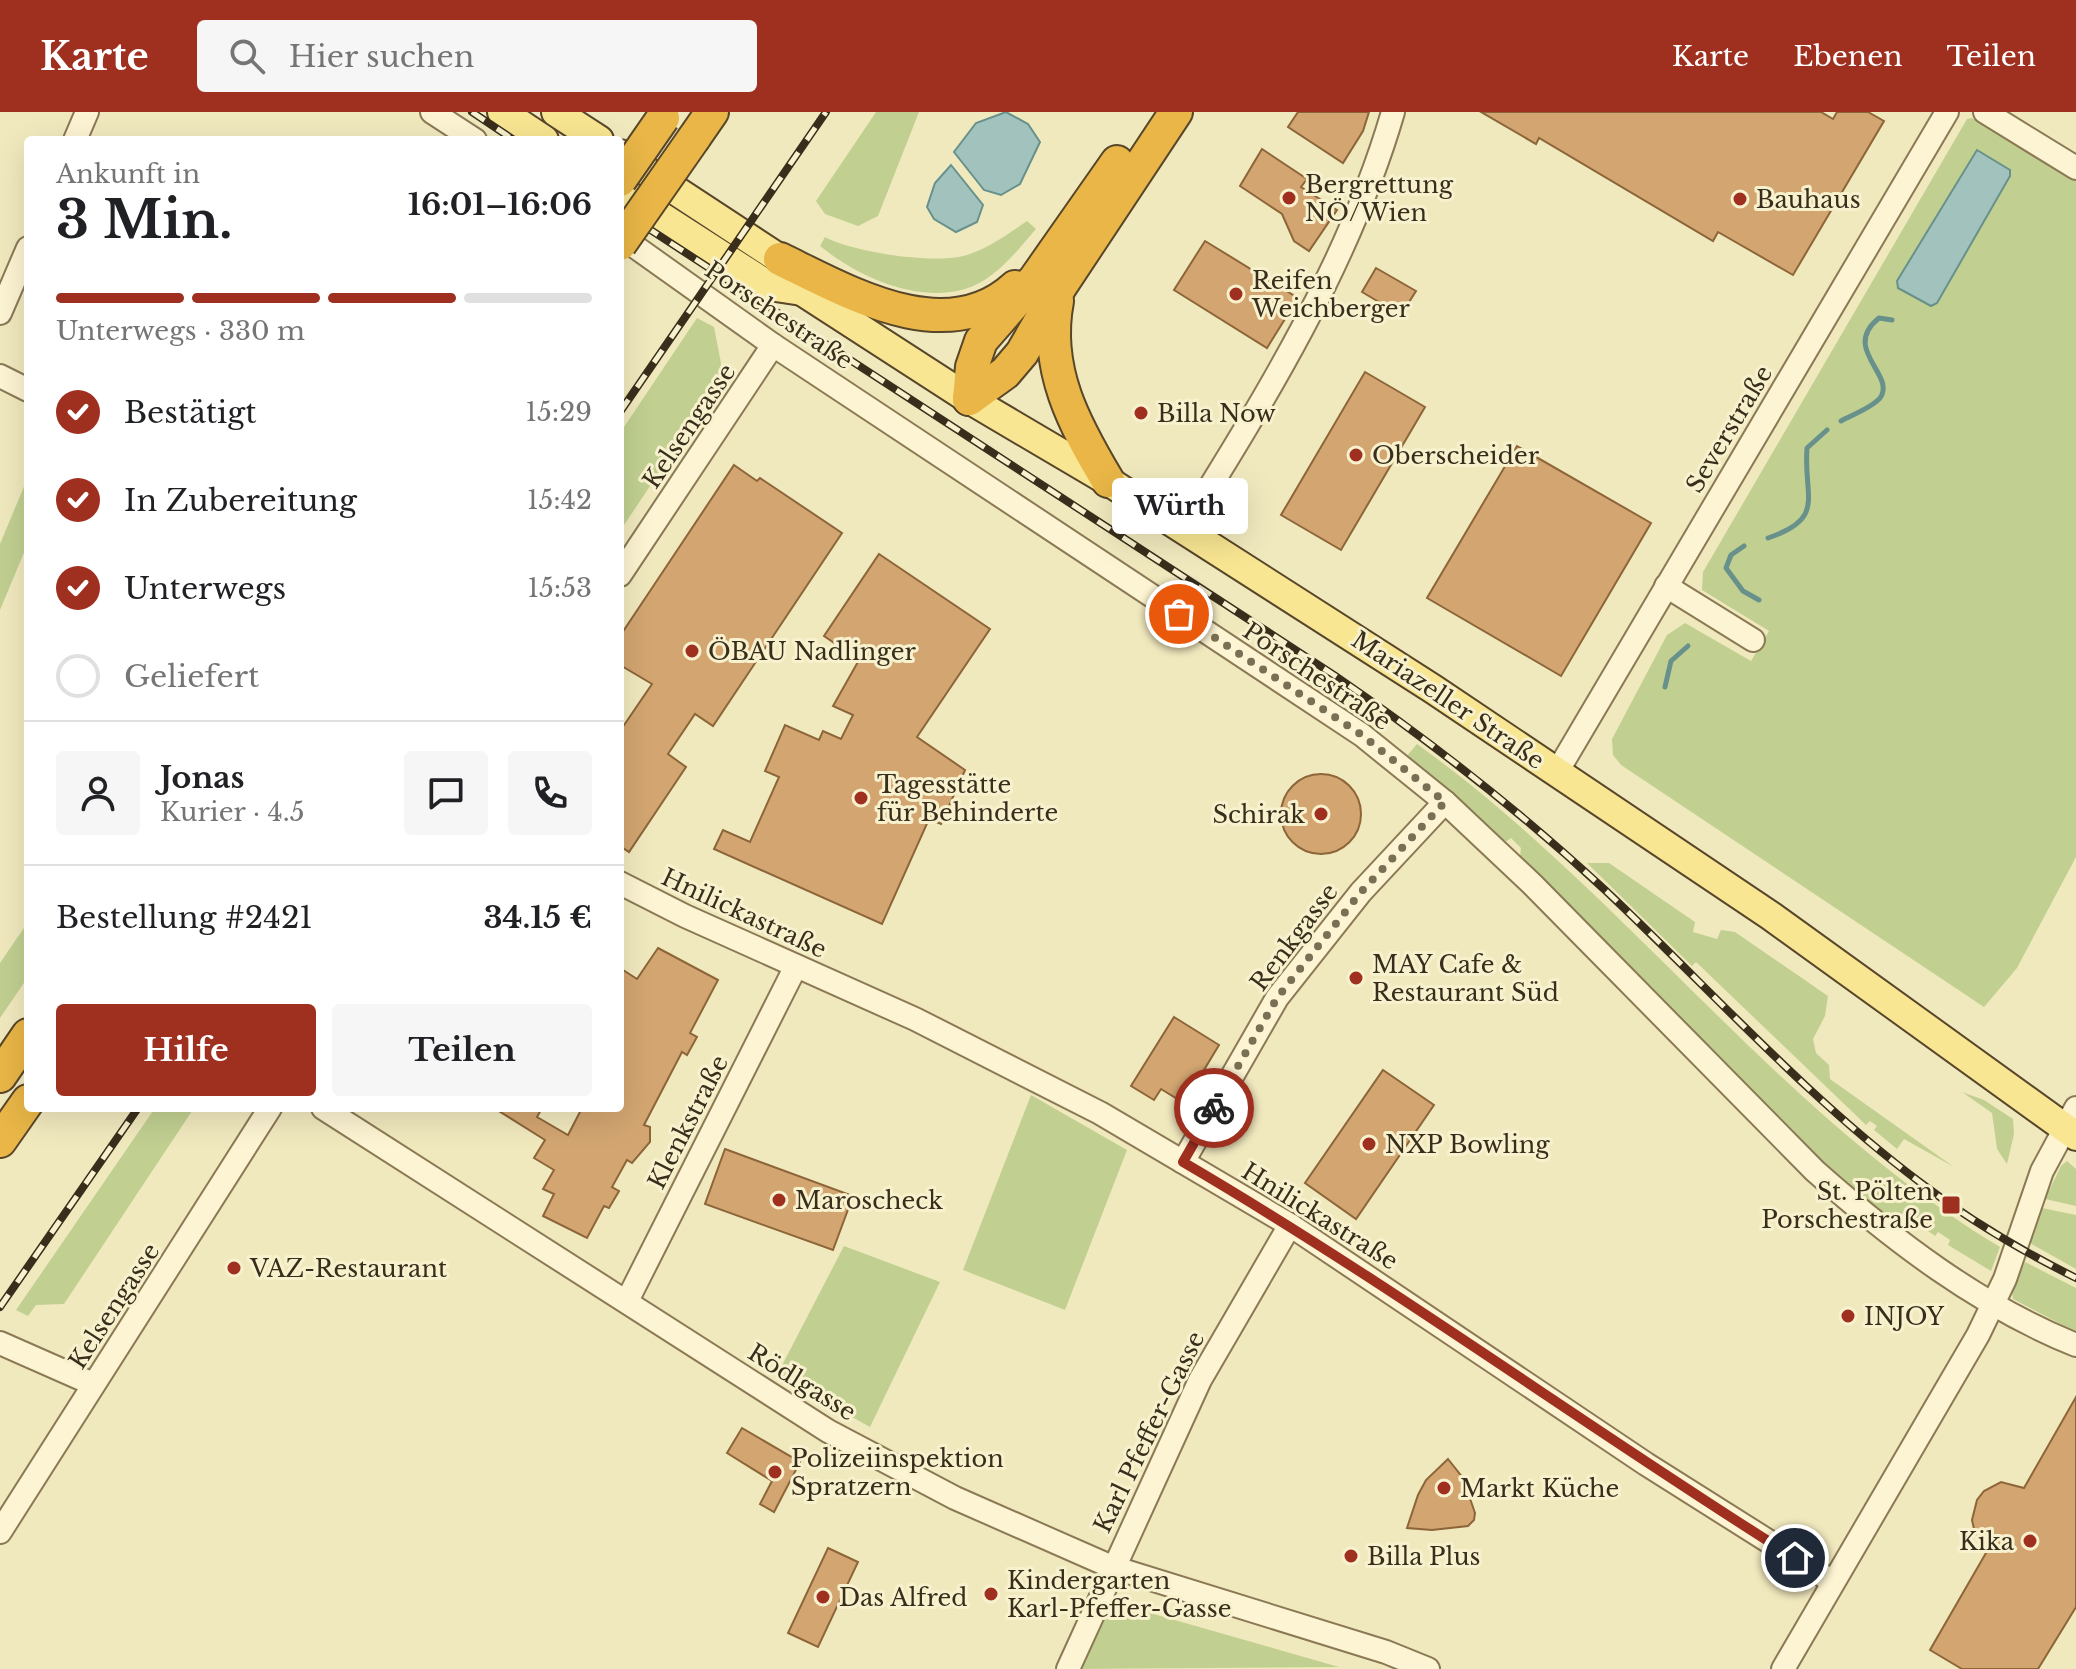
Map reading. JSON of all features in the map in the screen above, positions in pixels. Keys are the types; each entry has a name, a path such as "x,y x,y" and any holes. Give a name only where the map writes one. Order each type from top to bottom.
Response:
{"highway":[{"path":"624,238 712,112"},
{"path":"969,399 972,367 981,341 1035,279 1153,112"},
{"path":"969,399 1005,373 1022,353 1060,287 1176,112"},
{"path":"624,174 665,115"},
{"path":"780,259 856,296 895,309 922,315 953,314 983,306 1011,291 1055,249"},
{"path":"1060,287 1052,327 1057,375 1074,423 1108,481"},
{"path":"0,1076 24,1041"},
{"path":"0,1141 24,1107"}],"main road":[{"path":"502,112 538,136"},
{"path":"556,112 593,136"},
{"name":"Mariazeller Straße","path":"624,157 780,259 802,291 969,399 1108,481 1370,648 1771,916 2072,1123"},
{"name":"Mariazeller Straße","path":"624,193 769,286 802,291"}],"street":[{"path":"77,136 87,112"},
{"path":"432,112 469,136"},
{"path":"1184,529 1308,318 1359,207 1393,112"},
{"name":"Severstraße","path":"1557,772 1947,112"},
{"path":"1985,112 2076,168"},
{"name":"Porschestraße","path":"624,239 773,345 1362,735 1445,802 1532,884 1815,1171 1906,1247 1994,1304 2076,1345"},
{"path":"0,313 24,257"},
{"name":"Kelsengasse","path":"624,569 773,345"},
{"path":"0,376 24,388"},
{"path":"1666,586 1753,640"},
{"name":"Renkgasse","path":"1183,1162 1277,998 1361,892 1445,802"},
{"name":"Hnilickastraße","path":"624,885 1015,1068 1183,1162 1290,1225 1646,1464 1833,1582"},
{"name":"Klenkstraße","path":"627,1301 796,966"},
{"name":"Kelsengasse","path":"0,1532 267,1112"},
{"name":"Rödlgasse","path":"329,1112 828,1431 955,1498 1112,1567 1372,1647 1428,1669"},
{"path":"1783,1669 1994,1304 2036,1188 2072,1123"},
{"name":"Karl Pfeffer-Gasse","path":"1068,1669 1200,1380 1290,1225"},
{"path":"0,1343 93,1384"}],"green space":[{"path":"876,112 919,112 878,216 858,226 825,214 816,201"},
{"path":"1972,118 2076,180 2076,857 2017,968 1984,1007 1621,765 1613,755 1612,739 1667,635 1685,623 1751,661 1769,631 1702,590 1703,572 1967,119"},
{"path":"1027,221 1036,229 996,272 976,285 946,292 927,293 888,284 852,268 820,246 825,237 854,248 894,255 953,258 983,249"},
{"path":"697,318 714,327 721,363 719,383 624,525 624,427"},
{"path":"24,487 24,553 0,610 0,544"},
{"path":"1417,744 1493,803 1565,867 1773,1069 1845,1133 1920,1193 2000,1247 1991,1271 1948,1245 1950,1240 1938,1232 1935,1236 1903,1213 1899,1217 1876,1209 1831,1170 1520,857 1521,848 1511,838 1502,840 1406,757"},
{"path":"1587,863 1609,863 1695,922 1693,932 1717,939 1721,930 1735,932 1828,996 1825,1016 1813,1039 1816,1053 1829,1065 1830,1079 1954,1167 1904,1139 1897,1149 1874,1130 1877,1126 1870,1121 1866,1125 1696,962 1692,966"},
{"path":"24,928 24,983 0,1018 0,963"},
{"path":"1962,1092 1984,1100 2013,1119 2014,1134 2007,1164 1997,1149 1992,1113"},
{"path":"1031,1095 1127,1150 1065,1310 963,1270"},
{"path":"152,1112 191,1112 64,1304 36,1305 28,1316 16,1310"},
{"path":"2067,1161 2076,1169 2076,1206 2045,1199 2061,1166"},
{"path":"2042,1208 2076,1215 2076,1269 2030,1243"},
{"path":"844,1246 940,1282 870,1427 777,1375"},
{"path":"2025,1262 2076,1288 2076,1332 2013,1299 2012,1290"},
{"path":"1108,1601 1339,1667 1077,1669"}],"water":[{"path":"1006,112 1028,124 1040,142 1020,184 1001,195 984,190 954,152 976,123"},
{"path":"1977,150 2010,170 2010,176 1937,303 1931,306 1898,288 1897,281"},
{"path":"951,165 983,205 977,222 956,232 934,219 927,207 935,183"}],"building":[{"path":"1298,112 1369,112 1363,131 1343,163 1288,127"},
{"name":"Bauhaus","path":"1481,112 1821,112 1833,119 1837,112 1868,112 1884,121 1793,275 1718,232 1713,241 1539,138 1536,144"},
{"name":"Bergrettung NÖ/Wien","path":"1262,149 1307,179 1301,187 1337,210 1309,251 1294,241 1282,214 1240,186"},
{"name":"Reifen Weichberger","path":"1205,241 1298,298 1267,348 1174,290"},
{"path":"1376,268 1416,291 1401,315 1362,292"},
{"name":"Oberscheider","path":"1365,372 1425,407 1341,550 1281,515"},
{"path":"1517,446 1651,523 1561,676 1427,598"},
{"name":"ÖBAU Nadlinger","path":"734,465 757,481 760,478 842,533 713,726 695,714 668,754 686,767 629,852 624,849 624,725 652,684 624,667 624,630"},
{"name":"Tagesstätte für Behinderte","path":"879,554 990,629 917,737 965,770 941,824 929,819 882,924 714,849 723,830 750,842 779,777 765,771 785,725 819,740 823,731 841,739 853,715 833,706 859,660 824,636"},
{"name":"Schirak","path":"1321,774 1336,777 1349,786 1358,799 1361,814 1358,829 1349,842 1336,851 1321,854 1306,851 1293,842 1284,829 1281,814 1284,799 1293,786 1306,777"},
{"path":"658,948 718,980 690,1033 697,1037 687,1055 682,1052 644,1125 650,1127 650,1142 632,1163 627,1160 612,1187 619,1191 609,1208 604,1206 587,1238 543,1216 554,1194 543,1189 554,1170 534,1158 545,1140 500,1112 540,1112 537,1117 568,1135 580,1112 624,1112 624,971 637,979"},
{"path":"1174,1017 1219,1045 1184,1103 1161,1089 1154,1100 1131,1086"},
{"name":"NXP Bowling","path":"1383,1070 1434,1105 1356,1219 1305,1183"},
{"name":"Maroscheck","path":"725,1149 853,1196 833,1250 705,1204"},
{"name":"Kika","path":"2076,1397 2076,1607 2038,1669 1962,1669 1930,1650 1990,1546 1978,1537 1974,1529 1972,1520 1977,1500 1984,1491 2001,1482 2024,1488"},
{"name":"Polizeiinspektion Spratzern","path":"742,1428 800,1462 774,1512 760,1504 772,1481 727,1453"},
{"name":"Markt Küche","path":"1448,1459 1463,1478 1475,1513 1474,1520 1468,1526 1432,1530 1407,1528 1426,1480"},
{"name":"Das Alfred","path":"828,1548 858,1562 818,1647 788,1633"}],"waterway":[{"path":"1841,421 1880,398 1882,380 1867,351 1865,340 1869,329 1879,318 1892,320"},
{"path":"1768,538 1786,530 1805,514 1808,504 1807,448 1827,430"},
{"path":"1744,546 1731,555 1726,568 1743,591 1759,600"},
{"path":"1665,687 1671,661 1688,646"}],"railway":[{"path":"472,112 508,136"},
{"path":"624,406 826,112"},
{"path":"624,213 1334,675 1405,725 1573,861 1798,1079 1879,1150 1977,1222 2076,1278"},
{"path":"0,1307 135,1112"}],"way so far":[{"path":"1179,614 1362,735 1445,802 1361,892 1277,998 1214,1108"}],"place":[{"name":"Bergrettung NÖ/Wien","path":"1289,198"},
{"name":"Bauhaus","path":"1740,199"},
{"name":"Reifen Weichberger","path":"1236,294"},
{"name":"Billa Now","path":"1141,413"},
{"name":"Oberscheider","path":"1356,455"},
{"name":"Würth","path":"1179,614"},
{"name":"ÖBAU Nadlinger","path":"692,651"},
{"name":"Tagesstätte für Behinderte","path":"861,798"},
{"name":"Schirak","path":"1321,814"},
{"name":"MAY Cafe & Restaurant Süd","path":"1356,978"},
{"name":"NXP Bowling","path":"1369,1144"},
{"name":"Maroscheck","path":"779,1200"},
{"name":"St. Pölten Porschestraße","path":"1951,1205"},
{"name":"VAZ-Restaurant","path":"234,1268"},
{"name":"INJOY","path":"1848,1316"},
{"name":"Polizeiinspektion Spratzern","path":"775,1472"},
{"name":"Markt Küche","path":"1444,1488"},
{"name":"Kika","path":"2030,1541"},
{"name":"Billa Plus","path":"1351,1556"},
{"name":"Kindergarten Karl-Pfeffer-Gasse","path":"991,1594"},
{"name":"Das Alfred","path":"823,1597"}],"route":[{"path":"1214,1108 1183,1162 1290,1225 1646,1464 1795,1558"}]}
